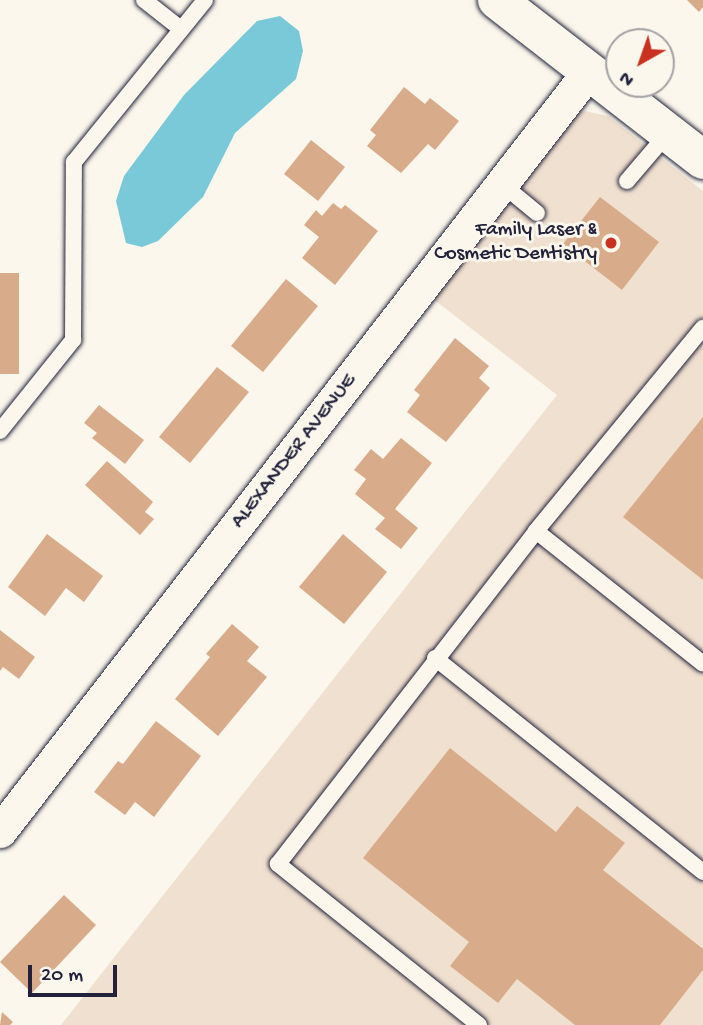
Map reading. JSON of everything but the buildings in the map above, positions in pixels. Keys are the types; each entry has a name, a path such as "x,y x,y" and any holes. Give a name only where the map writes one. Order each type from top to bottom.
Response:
{"main road":[{"path":"497,0 703,160"}],"street":[{"name":"ALEXANDER AVENUE","path":"0,831 589,71"}],"lane":[{"path":"144,0 181,29"},
{"path":"0,431 73,340 74,162 205,0"},
{"path":"628,181 668,133"},
{"path":"503,185 537,213"},
{"path":"480,1025 278,864 435,658 703,328"},
{"path":"536,531 703,664"},
{"path":"435,658 703,872"}],"shaded area":[{"path":"585,111 608,116 703,191 703,1025 61,1025 557,395 428,295 569,116"}],"water":[{"path":"280,16 299,31 303,51 296,79 235,133 203,197 158,241 142,247 126,243 116,201 124,176 184,95 257,21"}],"place":[{"name":"Family Laser & Cosmetic Dentistry","path":"611,243"}]}
